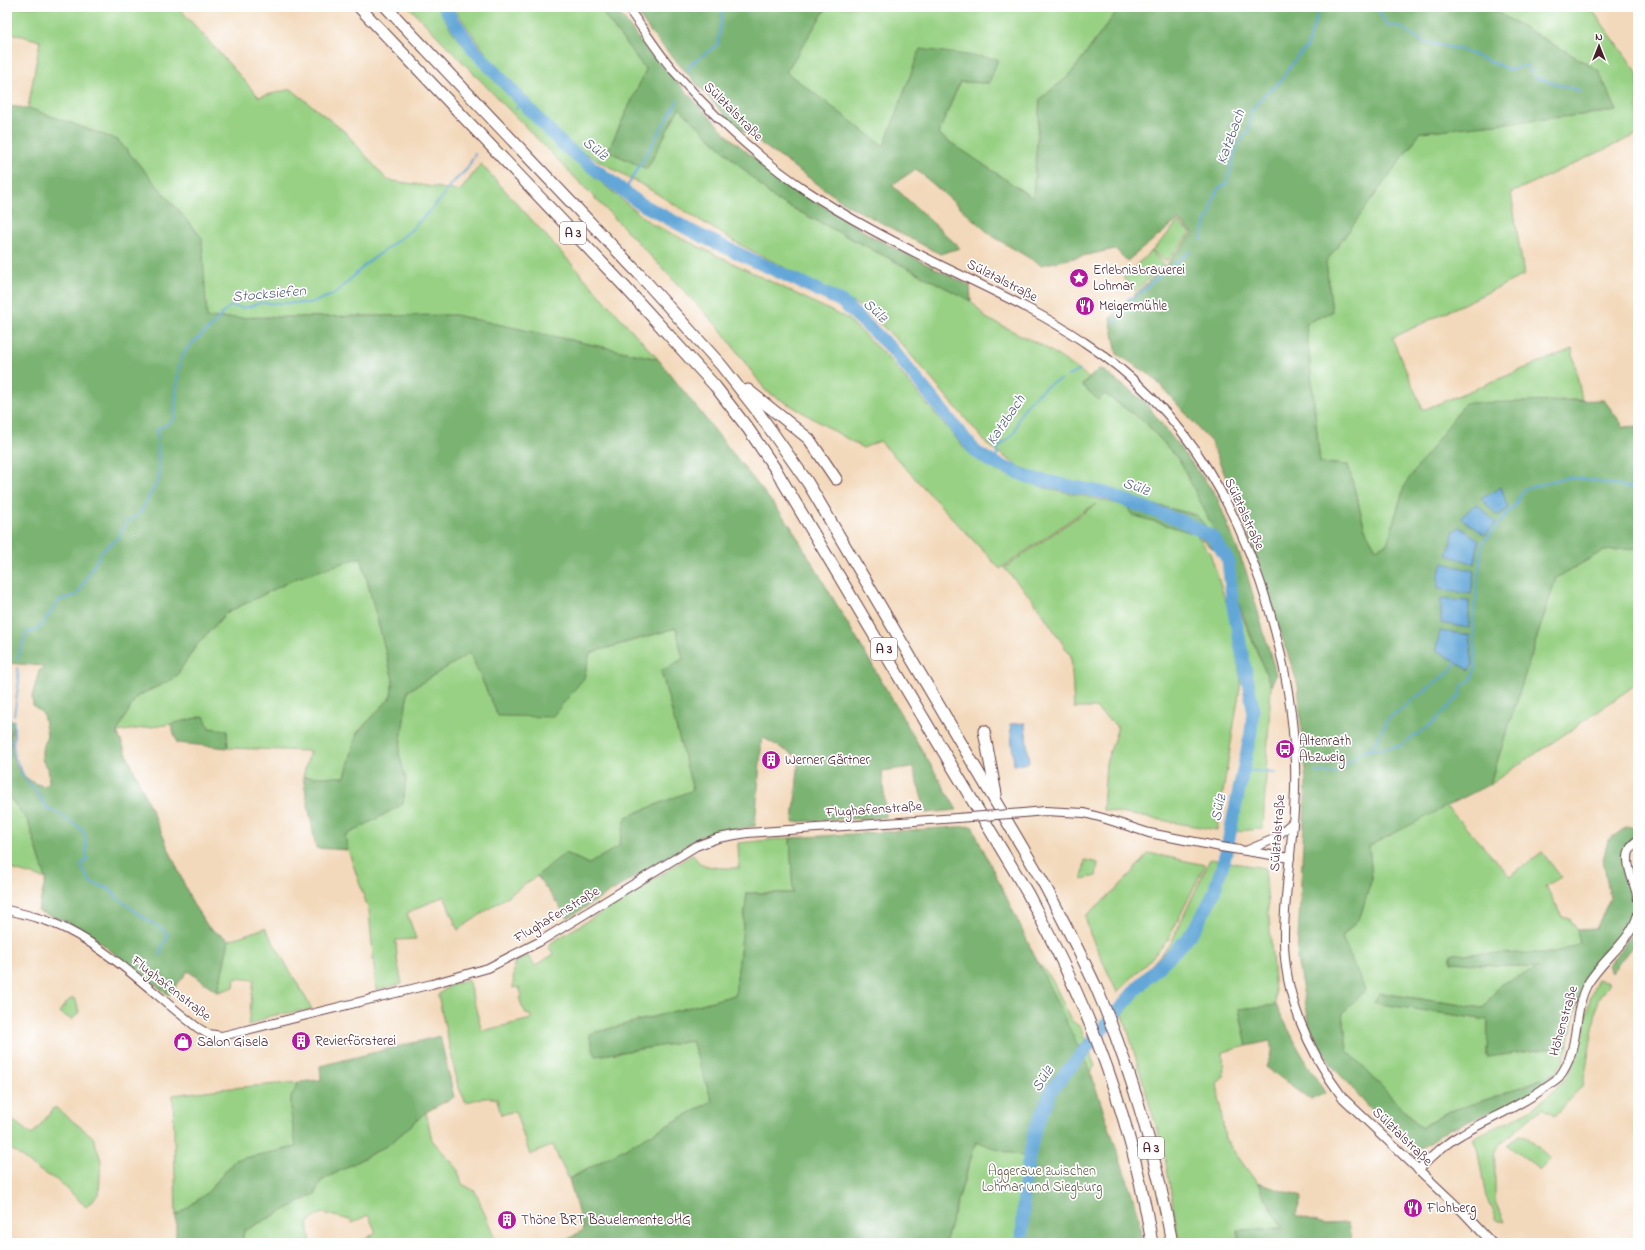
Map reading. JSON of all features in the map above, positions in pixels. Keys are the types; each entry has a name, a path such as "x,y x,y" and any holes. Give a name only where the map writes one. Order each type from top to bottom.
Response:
{"highway":[{"name":"A 3","path":"359,7 655,320 715,386 749,430 795,500 1028,894 1062,960 1080,1000 1109,1073 1125,1124 1138,1175 1152,1243"},
{"name":"A 3","path":"386,7 634,269 721,365 758,412 808,483 1044,884 1077,947 1096,988 1122,1054 1139,1105 1153,1156 1172,1243"},
{"path":"721,365 759,400 796,427 809,439 836,479"},
{"path":"984,731 997,803"}],"main road":[{"name":"Sülztalstraße","path":"627,7 672,68 728,128 766,162 807,191 855,219 906,248 1037,313 1098,352 1125,372 1171,419 1205,466 1233,514 1254,565 1268,607 1292,718 1295,768 1293,822 1286,901 1284,950 1292,994 1306,1038 1323,1069 1343,1098 1462,1211 1492,1243"},
{"name":"Flughafenstraße","path":"7,910 54,924 76,934 103,951 198,1028 208,1034 222,1036 432,984 488,968 539,942 690,850 718,838 747,833 1045,811 1084,814 1104,818 1150,833 1202,844 1247,850"},
{"path":"1247,850 1274,839 1293,822"},
{"path":"1638,840 1630,850 1628,861 1638,899"},
{"path":"1247,850 1290,858"},
{"name":"Höhenstraße","path":"1418,1170 1440,1149 1461,1134 1524,1102 1558,1078 1574,1047 1581,1005 1587,986 1599,966 1627,937 1636,921 1638,914"}],"green space":[{"path":"7,7 178,7 259,97 291,89 345,132 387,180 460,191 481,164 658,359 455,315 206,318 201,238 118,140 28,108 40,41 7,32"},
{"path":"409,7 438,7 452,31 488,74 559,147 650,223 848,319 889,359 966,450 997,471 1042,487 1103,500 1188,523 1210,553 1229,611 1241,681 1217,830 1103,810 1106,763 1118,727 1095,708 1074,708 1071,656 1034,601 1004,568 1096,504 1082,512 1000,569 880,441 863,448 766,391 720,329"},
{"path":"453,7 598,7 646,70 608,151 647,169 679,108 775,199 971,301 986,318 1043,346 1082,372 1105,394 1146,423 1180,461 1224,548 1196,515 1047,478 1018,466 989,446 903,346 865,309 737,243 644,186 572,146 487,55"},
{"path":"598,7 615,7 646,49 727,135 765,167 794,188 873,237 970,286 971,301 775,199 679,108 647,169 608,151 646,70"},
{"path":"632,7 827,7 786,72 884,146 920,49 998,59 989,83 960,82 938,134 1033,198 1040,99 1069,76 1120,7 1488,7 1598,70 1617,111 1421,132 1326,262 1332,312 1306,323 1320,463 1348,465 1365,529 1376,549 1387,544 1405,484 1465,403 1604,400 1624,427 1638,426 1638,548 1603,551 1556,578 1490,784 1369,846 1372,878 1360,917 1342,937 1365,990 1343,1013 1347,1050 1421,1128 1447,1112 1501,1095 1556,1073 1539,1088 1524,1099 1449,1129 1423,1147 1412,1149 1383,1122 1333,1067 1310,1027 1297,959 1306,783 1298,685 1243,518 1211,442 1152,376 1117,354 1110,318 1166,265 1193,233 1178,220 1127,261 1115,249 1041,265 992,236 916,169 892,185 960,248 940,254 844,203 731,122 657,40"},
{"path":"827,7 1120,7 1069,76 1040,99 1033,198 938,134 960,82 989,83 920,50 884,147 786,72"},
{"path":"1488,7 1590,7 1638,73 1638,134 1511,193 1524,275 1392,338 1423,410 1572,349 1582,400 1560,400 1405,484 1387,544 1376,549 1365,529 1348,465 1320,463 1306,323 1332,312 1326,262 1421,132 1617,111 1598,70"},
{"path":"7,106 28,108 118,140 202,238 207,318 455,315 658,359 790,525 957,810 926,813 913,767 882,771 886,817 793,822 799,758 762,737 755,826 721,831 700,837 568,918 537,876 565,853 589,864 619,846 626,817 693,790 661,671 683,659 676,628 590,653 584,678 552,717 498,716 470,653 408,691 399,754 406,780 403,804 345,836 348,850 316,848 303,777 345,777 357,733 391,697 393,680 361,557 297,578 226,613 196,646 175,678 136,697 117,732 193,904 209,928 229,940 218,992 188,971 169,995 85,931 65,921 38,911 46,879 28,821 7,794 7,741 10,731 7,720 13,721 11,748 13,758 19,770 28,779 39,785 45,786 49,782 48,767 45,766 42,759 42,750 47,735 43,714 33,705 32,697 39,671 44,666 7,663"},
{"path":"1178,222 1191,233 1166,262 1152,251"},
{"path":"1151,251 1164,265 1135,291 1123,278"},
{"path":"1100,368 1145,402 1216,495 1246,571 1276,674 1271,686 1219,554 1196,534 1132,515 1122,497 1196,515 1222,546 1180,461 1146,423 1105,394 1098,400 1082,385"},
{"path":"1638,548 1638,683 1490,784 1556,578 1603,551"},
{"path":"361,557 393,680 391,697 357,733 345,777 303,777 310,751 228,748 227,731 209,728 204,716 171,724 117,732 136,697 175,678 196,646 226,613 297,578"},
{"path":"1238,606 1271,686 1263,829 1235,831 1255,688"},
{"path":"676,628 683,659 661,671 693,790 626,817 619,846 589,864 565,853 537,876 458,930 444,896 407,913 416,939 396,940 397,959 402,984 376,990 369,911 348,850 345,836 403,804 406,780 399,754 408,691 470,653 498,716 584,678 590,653"},
{"path":"204,716 209,728 227,730 228,748 177,743 171,724"},
{"path":"7,794 28,821 46,879 7,868"},
{"path":"1446,806 1510,876 1542,852 1561,877 1546,886 1562,917 1570,919 1577,930 1580,943 1555,953 1451,954 1451,962 1540,968 1501,984 1483,1008 1380,993 1375,1003 1488,1020 1487,1057 1568,1046 1563,1061 1556,1073 1501,1095 1447,1112 1421,1128 1347,1050 1343,1013 1342,937 1360,917 1372,878 1369,846"},
{"path":"972,826 1090,1071 1138,1212 1142,1243 1017,1243 1026,1157 999,1150 976,1141 945,1243 562,1243 583,1230 569,1179 712,1101 692,1041 595,1056 589,1034 735,995 747,893 793,893 790,838"},
{"path":"1628,826 1638,830 1638,836 1629,845 1623,862 1625,873 1634,895 1633,916 1626,933 1595,966 1584,985 1577,1005 1568,1046 1487,1057 1488,1020 1374,1003 1379,993 1483,1008 1501,984 1539,968 1451,962 1451,954 1555,953 1580,943 1577,930 1596,929 1610,898 1603,860 1608,840"},
{"path":"790,838 793,893 747,893 735,995 589,1034 596,1056 692,1041 712,1101 569,1179 553,1145 530,1155 515,1111 501,1115 497,1099 493,1098 481,1098 466,1103 458,1086 438,995 450,985 468,980 482,1031 531,1019 530,1014 527,1015 522,1006 519,997 522,996 519,987 513,988 514,963 528,956 535,966 554,954 548,947 552,942 609,908 693,854 699,862 704,865 739,868 738,843"},
{"path":"1149,853 1205,865 1168,940 1117,992 1090,934 1085,916 1116,890"},
{"path":"1210,859 1265,868 1276,1005 1239,1009 1247,1046 1223,1052 1224,1077 1217,1083 1225,1139 1257,1183 1283,1228 1238,1230 1239,1243 1179,1243 1165,1157 1119,1001 1171,943"},
{"path":"1085,860 1098,863 1096,876 1082,879"},
{"path":"46,879 169,995 85,931 65,921 38,911"},
{"path":"1638,926 1638,939 1612,972 1608,966"},
{"path":"265,928 312,1009 270,1016 248,1026 254,980 235,978 234,987 218,992 229,940"},
{"name":"Aggeraue zwischen Lohmar und Siegburg","path":"1041,966 1052,979 1071,1020 1080,1027 1095,1066 1086,1077 1130,1243 945,1243 1030,967"},
{"path":"1598,979 1609,982 1598,1000 1583,1085 1555,1115 1542,1108 1497,1147 1494,1154 1495,1201 1504,1222 1496,1220 1486,1197 1477,1148 1473,1138 1535,1106 1561,1084 1571,1070 1578,1053 1588,1006"},
{"path":"73,998 76,1000 79,1012 72,1020 59,1012 68,1001"},
{"path":"1276,1005 1298,1048 1325,1093 1311,1100 1266,1067 1273,1049 1270,1041 1247,1046 1239,1009"},
{"path":"440,1036 454,1097 426,1112 390,1144 321,1181 315,1194 244,1231 242,1243 176,1243 176,1216 207,1193 235,1160 296,1147 291,1114 291,1097 299,1082 321,1080 320,1066"},
{"path":"299,1082 291,1098 291,1114 296,1147 235,1160 207,1193 176,1216 173,1095"},
{"path":"55,1107 93,1137 101,1160 99,1193 86,1207 60,1182 37,1169 7,1146 7,1116 32,1135"},
{"path":"426,1112 432,1140 457,1168 462,1184 475,1191 497,1243 360,1243 376,1232 368,1215 352,1223 350,1220 322,1213 308,1222 311,1243 242,1243 244,1231 315,1194 321,1181 390,1144"},
{"path":"1519,1135 1526,1136 1551,1159 1540,1170 1507,1145"},
{"path":"1257,1183 1302,1197 1295,1216 1325,1224 1348,1223 1352,1243 1239,1243 1238,1230 1283,1228"}],"water":[{"path":"1501,487 1508,508 1498,516 1481,499"},
{"path":"1474,505 1478,505 1496,523 1485,535 1461,518"},
{"path":"1460,527 1479,540 1475,564 1447,555 1454,530"},
{"path":"1443,563 1474,571 1471,594 1438,589 1438,576"},
{"path":"1441,599 1469,601 1469,628 1441,623"},
{"path":"1440,631 1469,635 1473,664 1469,670 1436,650"},
{"path":"1025,723 1029,763 1014,765 1010,724"}],"waterway":[{"name":"Sülz","path":"444,7 474,50 562,144 638,202 699,235 841,301 892,349 976,452 994,463 1031,478 1106,493 1184,522 1213,537 1228,560 1233,607 1253,708 1251,732 1225,857 1213,895 1197,925 1184,942 1138,987 1052,1089 1034,1132 1024,1184 1022,1243"},
{"path":"688,72 690,65 718,44 723,7"},
{"name":"Katzbach","path":"1201,240 1207,218 1211,216 1215,194 1226,184 1237,147 1248,131 1251,111 1265,94 1279,83 1297,57 1307,47 1318,12 1322,7"},
{"path":"1376,7 1387,25 1400,27 1424,42 1459,49 1511,70 1526,65 1536,78 1581,91"},
{"path":"624,192 678,100"},
{"name":"Stocksiefen","path":"516,109 522,101"},
{"name":"Stocksiefen","path":"17,659 27,632 38,630 59,600 77,595 102,551 118,538 125,523 139,515 159,479 157,430 174,420 181,361 183,355 196,339 212,326 231,306 245,308 260,303 309,303 336,293 366,264 410,231 440,200 449,186 467,169 475,154"},
{"name":"Katzbach","path":"1115,323 1128,299 1137,296 1167,269 1190,252"},
{"name":"Katzbach","path":"1068,376 1079,371"},
{"name":"Katzbach","path":"994,463 998,453 997,450 1014,433 1020,415 1027,405 1043,389 1061,380"},
{"path":"1315,772 1335,773 1363,751 1400,746 1432,724 1460,695 1461,687 1472,679 1476,665 1473,623 1482,544 1514,506 1524,489 1566,478 1584,479 1620,486 1638,487"},
{"path":"1364,751 1378,741 1388,719 1450,671 1456,662"},
{"name":"Stocksiefen","path":"14,715 19,681 17,668"},
{"name":"Stocksiefen","path":"14,720 13,744 15,758 26,780 35,789 48,810 56,811 84,832 86,837 85,842 87,847 87,860 81,866 91,883 108,888 119,899 166,932 167,938 162,946 161,955"},
{"path":"1243,770 1275,773"}],"place":[{"name":"Erlebnisbrauerei Lohmar","path":"1079,278"},
{"name":"Meigermühle","path":"1085,306"},
{"name":"Altenrath Abzweig","path":"1285,749"},
{"name":"Werner Gärtner","path":"771,760"},
{"name":"Revierförsterei","path":"301,1041"},
{"name":"Salon Gisela","path":"183,1042"},
{"name":"Flohberg","path":"1413,1208"},
{"name":"Thöne BRT Bauelemente oHG","path":"507,1220"}]}
